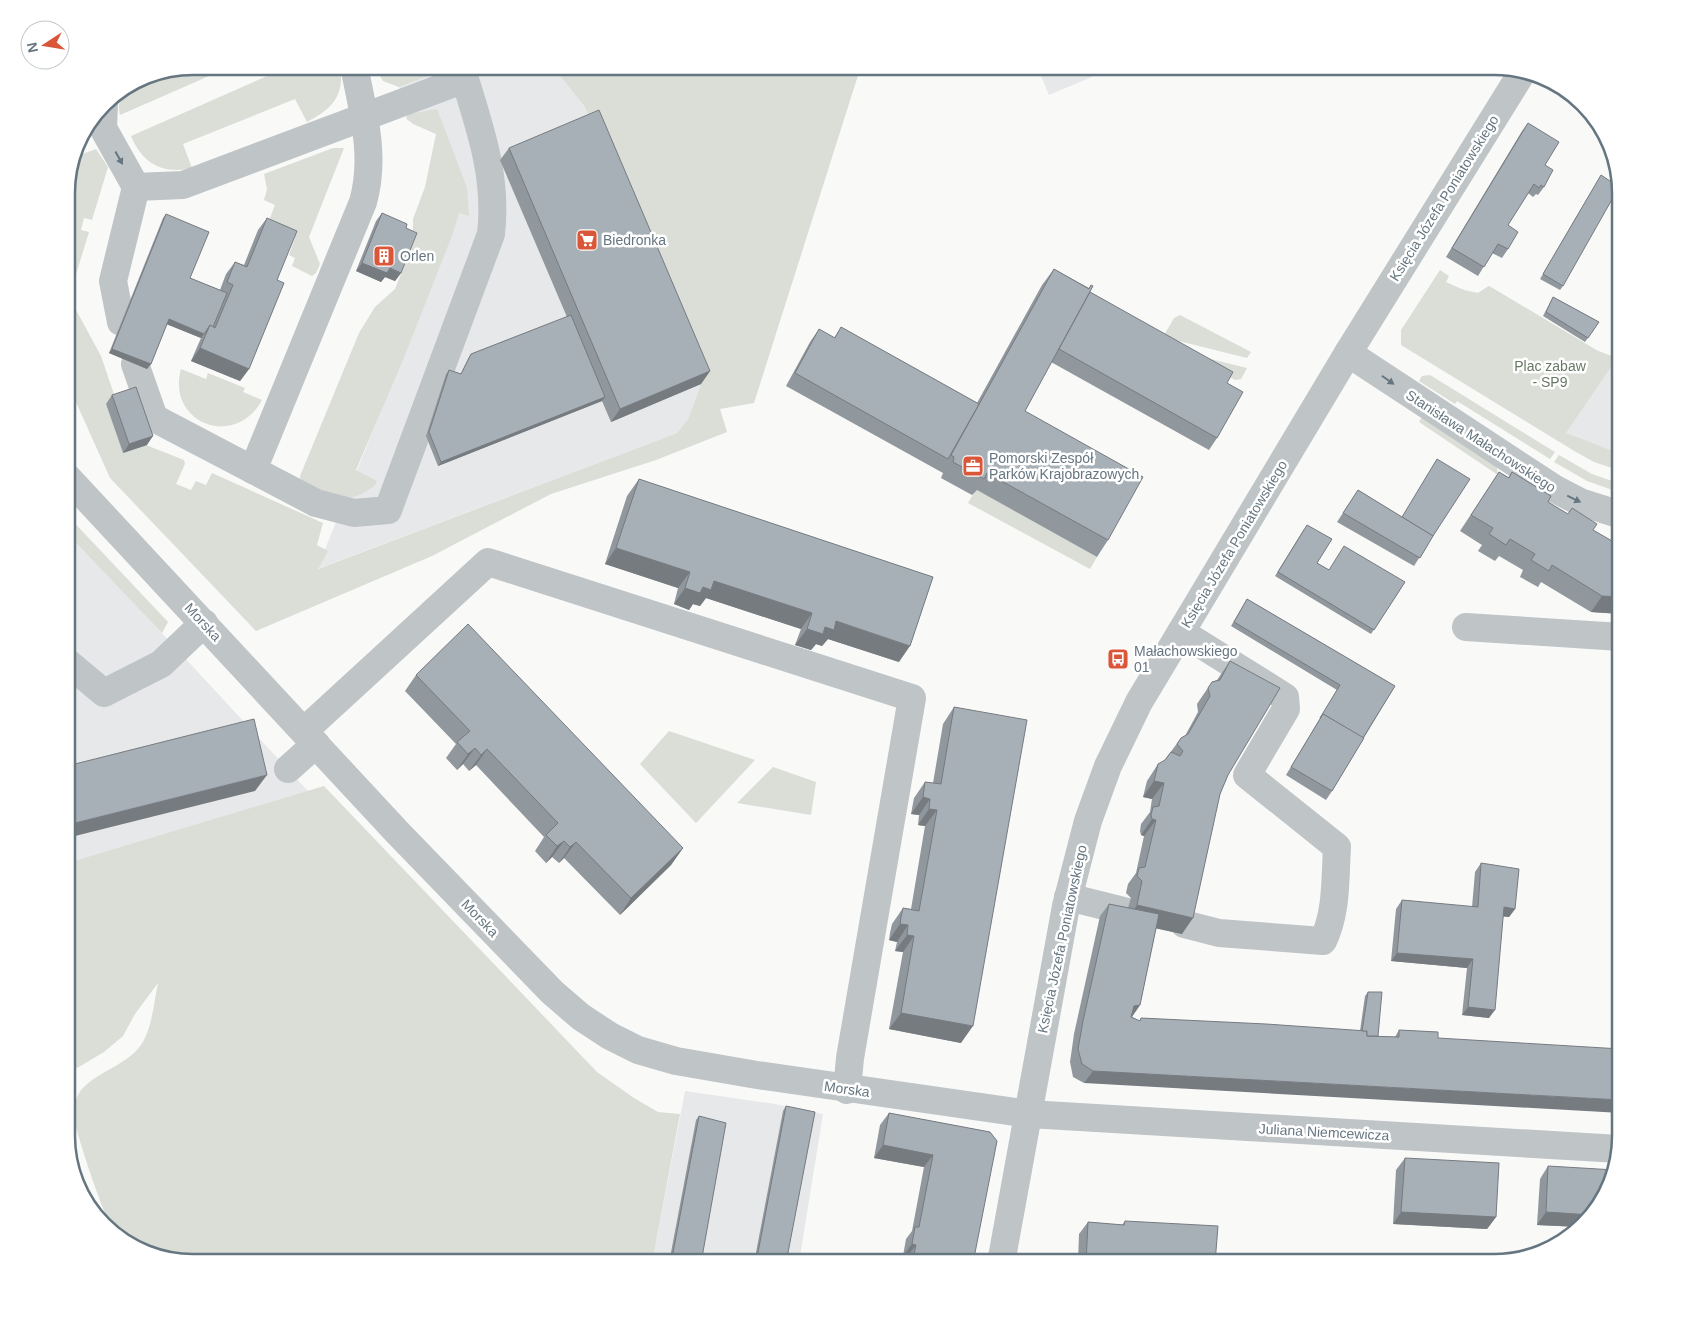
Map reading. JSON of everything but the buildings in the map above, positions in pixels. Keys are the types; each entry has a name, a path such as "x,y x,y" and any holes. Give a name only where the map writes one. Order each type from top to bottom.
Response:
{"street":[{"path":"253,470 363,202 369,181 370,163 356,75"},
{"path":"136,187 183,185 364,117 452,75"},
{"path":"136,364 154,418 316,503 338,510 370,513 388,510 491,234 493,191 490,168 464,75"},
{"name":"Księcia Józefa Poniatowskiego","path":"1003,1254 1029,1114 1052,972 1068,897 1088,821 1108,766 1139,702 1348,353 1519,78"},
{"path":"100,120 136,187 113,281 121,322"},
{"name":"Stanisława Małachowskiego","path":"1348,353 1555,489 1580,502 1612,512"},
{"name":"Morska","path":"75,487 398,833 518,958 581,1017 610,1036 655,1055 847,1090 1029,1114"},
{"path":"288,769 310,738 488,562 912,698 857,1020 847,1090"},
{"path":"75,669 104,693 161,664 204,623"},
{"path":"1466,627 1612,636"},
{"path":"1181,632 1285,697 1286,709 1247,775 1337,847 1334,904 1330,925 1323,941 1219,933 1184,924"},
{"path":"1068,897 1128,912"},
{"name":"Juliana Niemcewicza","path":"1029,1114 1611,1149"}],"shaded area":[{"path":"559,75 585,107 701,384 688,419 677,433 317,569 452,236 436,134 407,120 399,87 428,76"},
{"path":"1041,75 1097,75 1049,95"},
{"name":"Plac zabaw - SP9","path":"1489,286 1598,351 1612,356 1612,451 1572,436 1542,419 1458,288 1478,293"},
{"path":"75,526 122,590 308,791 75,861"},
{"path":"685,1091 775,1104 823,1114 800,1254 654,1254"}],"green space":[{"path":"211,75 120,115 120,102 127,95 155,81 178,76"},
{"path":"270,75 341,75 340,86 335,100 323,112 307,122 295,99 183,144 192,168 172,170 155,165 141,153 131,136"},
{"path":"379,75 429,75 399,87 383,81"},
{"path":"559,75 858,75 754,403 720,409 727,432 656,460 551,494 432,556 256,631 110,478 75,400 75,308 101,356 116,400 106,404 123,453 146,445 184,460 185,464 176,484 191,490 196,481 206,485 212,473 323,523 317,545 328,551 318,569 677,433 688,419 701,384 585,107"},
{"path":"437,109 467,188 469,216 459,213 452,236 403,360 356,470 377,481 375,485 356,496 338,498 329,496 301,482 300,476 359,333 375,307 395,289 415,239 413,238 413,219 425,187 436,134 413,124 406,118 409,114"},
{"path":"333,148 344,148 309,237 320,264 316,273 312,276 292,266 295,258 289,255 295,238 267,226 275,205 264,200 267,189 264,174"},
{"path":"96,149 108,167 92,220 84,218 81,230 89,232 75,278 76,178 82,154"},
{"name":"Plac zabaw - SP9","path":"1440,270 1449,276 1446,282 1466,291 1478,293 1489,286 1598,351 1612,356 1612,365 1566,433 1612,451 1612,468 1594,462 1576,452 1401,345 1401,330"},
{"path":"1180,315 1251,352 1247,358 1163,337 1174,318"},
{"path":"1183,352 1247,368 1241,379 1235,380"},
{"path":"181,369 206,379 208,373 245,388 243,392 262,400 250,415 236,424 221,426 206,423 193,416 184,404 179,388"},
{"path":"1430,375 1555,452 1550,459 1457,401 1455,404 1419,381 1422,376"},
{"path":"1423,415 1496,460 1498,475 1419,422"},
{"path":"1559,455 1592,474 1612,481 1612,490 1587,481 1554,462"},
{"path":"976,489 1097,557 1090,569 968,503"},
{"path":"75,523 168,622 162,633 75,541"},
{"path":"669,731 755,760 696,823 640,764"},
{"path":"773,767 816,782 811,815 737,803"},
{"path":"324,786 597,1072 658,1112 680,1114 654,1254 193,1254 170,1252 155,1248 121,1230 106,1215 93,1182 75,1123 75,1102 82,1089 89,1082 126,1060 141,1045 150,1023 158,983 135,1014 123,1036 104,1052 75,1069 75,861"}],"place":[{"name":"Biedronka","path":"587,240"},
{"name":"Orlen","path":"384,256"},
{"name":"Pomorski Zespół Parków Krajobrazowych","path":"973,466"},
{"name":"Małachowskiego 01","path":"1118,659"}]}
